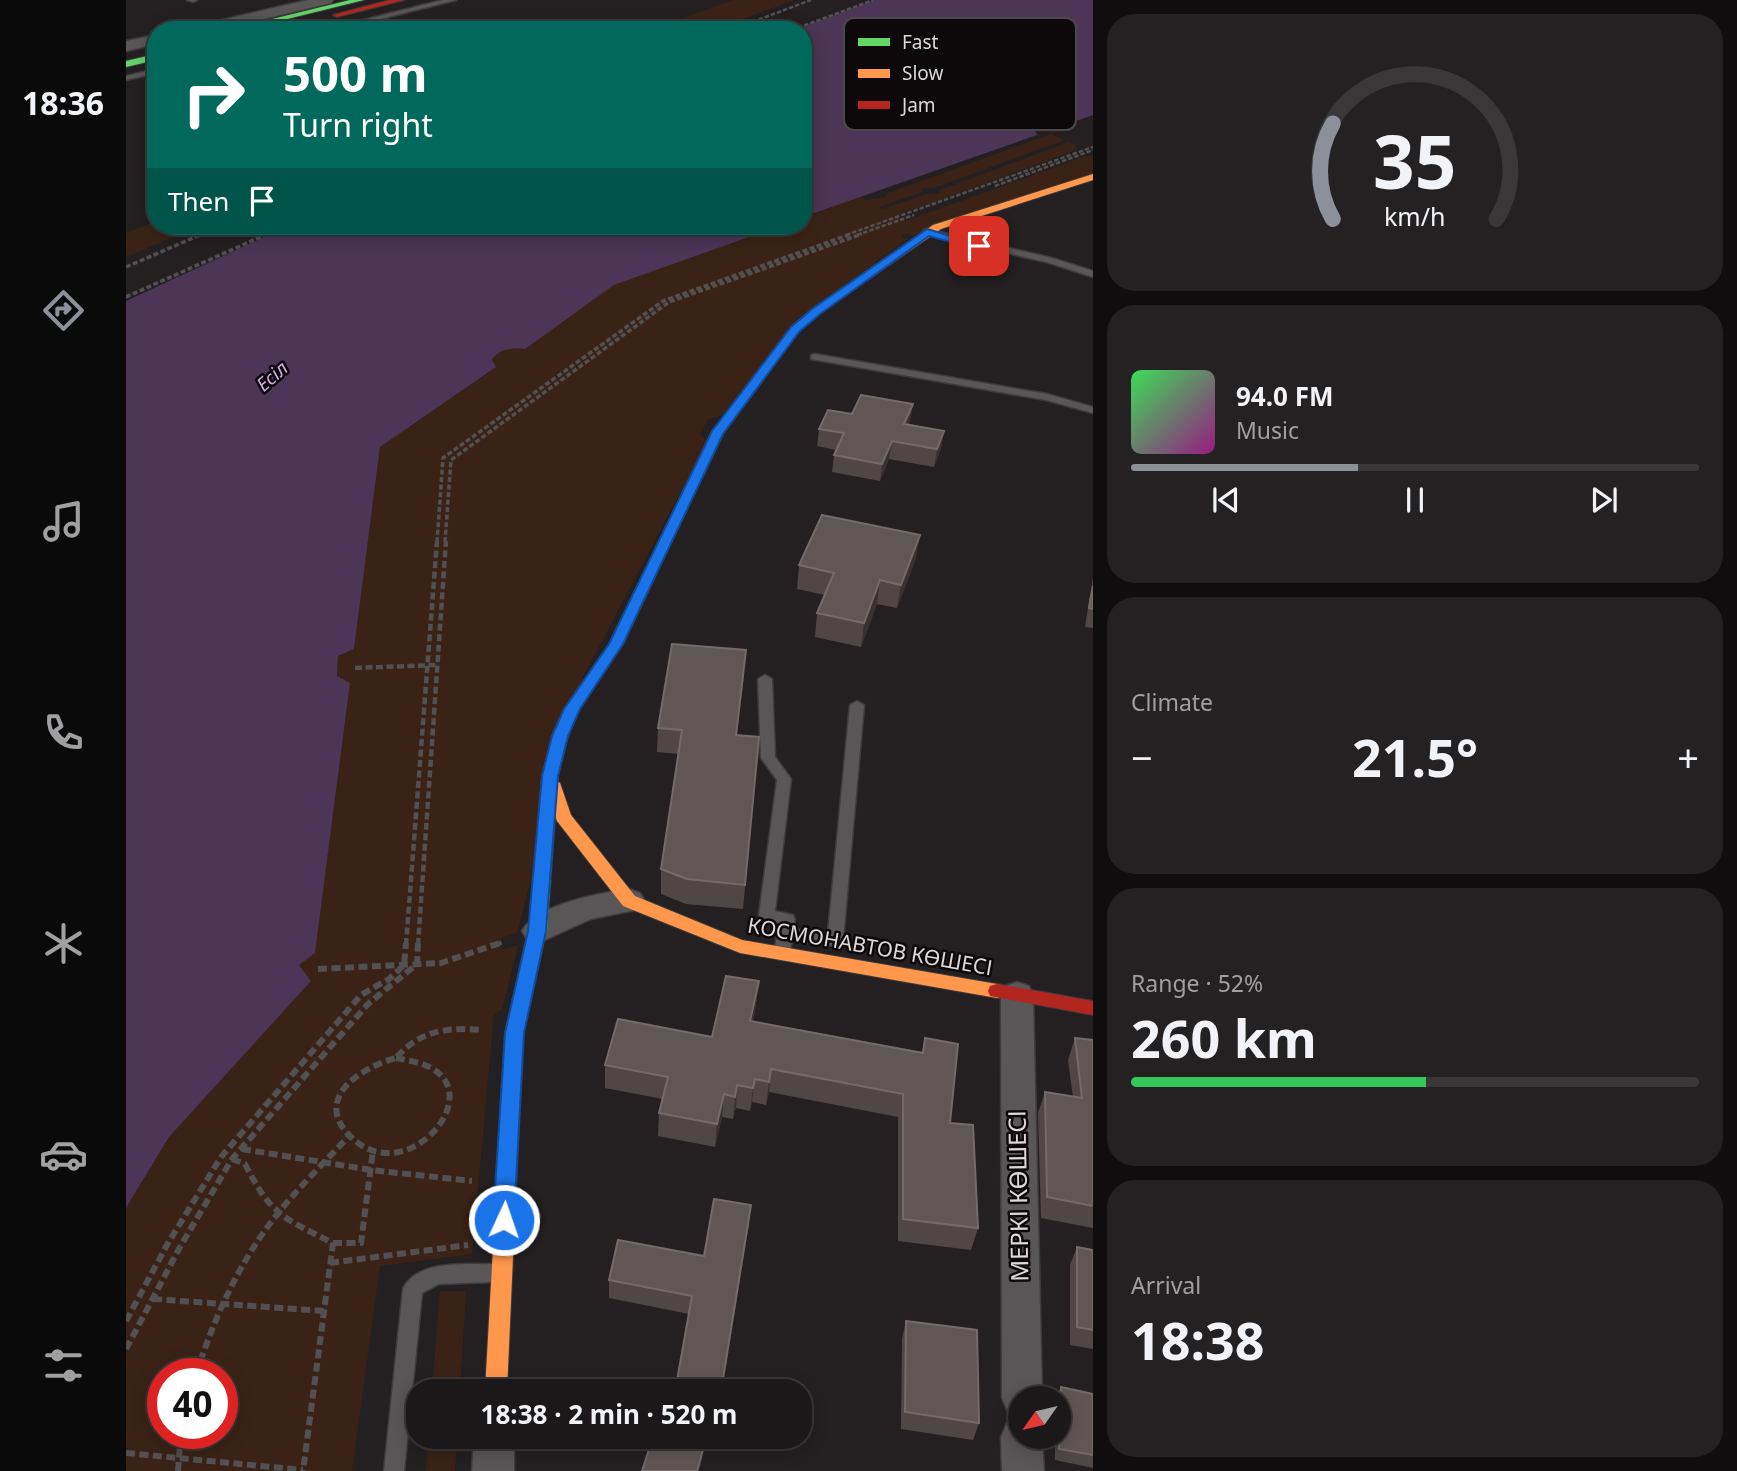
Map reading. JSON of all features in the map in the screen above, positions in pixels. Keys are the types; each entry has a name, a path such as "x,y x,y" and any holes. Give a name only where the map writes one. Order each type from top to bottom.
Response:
{"street":[{"path":"249,21 326,0"},
{"path":"256,21 360,0"},
{"path":"311,21 400,0"},
{"path":"224,7 222,18 225,21"},
{"path":"126,46 147,41"},
{"path":"126,54 147,49"},
{"path":"126,64 147,59"},
{"path":"497,1379 514,1033 537,931 550,776 560,736 572,709 616,644 717,434 795,329 927,232 949,222 1093,177"},
{"path":"550,776 564,817 629,901"},
{"path":"537,931 571,912 591,905 629,901"},
{"name":"КОСМОНАВТОВ КӨШЕСІ","path":"629,901 740,946 1093,1008"},
{"name":"МЕРКІ КӨШЕСІ","path":"1017,995 1022,1386"},
{"path":"493,1471 494,1449"},
{"path":"1022,1449 1023,1471"}],"lane":[{"path":"364,21 452,0"},
{"path":"126,78 147,73"},
{"path":"927,232 1049,260 1093,274"},
{"path":"815,357 1047,397 1093,410"},
{"path":"765,680 768,758 784,779 767,915 786,919 782,954"},
{"path":"785,934 835,940 857,705"},
{"path":"394,1471 412,1289 418,1282 430,1277 501,1273"}],"path":[{"path":"755,21 811,0"},
{"path":"812,23 873,0"},
{"path":"126,1349 232,1159 368,1004 417,964 451,460 669,302 1093,148"},
{"path":"126,1321 168,1243 221,1157 361,995 389,979 404,965 443,458 663,301 1093,148"},
{"path":"126,267 199,235"},
{"path":"126,297 264,235"},
{"path":"355,668 438,665"},
{"path":"318,969 441,963 537,931"},
{"path":"396,1058 416,1037 434,1030 459,1027 514,1033"},
{"path":"396,1058 414,1059 441,1074 449,1087 451,1101 448,1118 437,1133 421,1144 402,1152 373,1150 348,1137 339,1123 337,1107 341,1092 350,1079 363,1068 396,1058"},
{"path":"202,1358 224,1304 248,1256 279,1213 348,1137"},
{"path":"241,1149 370,1170 481,1182"},
{"path":"232,1159 245,1164 262,1197 285,1219 333,1243 361,1243 373,1150"},
{"path":"126,1454 303,1471 333,1243"},
{"path":"330,1263 476,1244"},
{"path":"153,1299 324,1311"},
{"path":"178,1449 178,1471"}],"shaded area":[{"path":"733,0 795,0 737,21 676,21"},
{"path":"1051,134 1064,140 934,188 922,188 922,192 879,207 883,209 927,194 938,194 940,190 1069,142 1076,145 1076,150 896,216 905,221 1086,156 1093,156 1093,173 912,236 906,233 902,236 908,239 799,318 723,415 708,419 700,434 707,442 583,677 517,933 501,938 501,950 518,945 502,1010 494,1014 472,1254 380,1266 352,1471 126,1471 126,1208 169,1137 311,981 299,965 315,952 350,684 337,676 338,656 354,649 380,447 495,368 492,360 498,353 525,349 614,285 755,235 812,235 812,214 860,197 866,200 886,197 888,193"},
{"path":"147,225 147,235 179,235 126,257 126,233"},
{"path":"440,1291 466,1291 461,1379 433,1379"},
{"path":"427,1449 456,1449 455,1471 426,1471"}],"water":[{"path":"874,0 1093,0 1093,115 1076,121 1076,18 844,18 844,130 1035,130 1037,135 812,214 812,24"},
{"name":"Есіл","path":"269,235 755,235 614,285 525,349 498,353 492,360 496,367 380,447 354,649 338,656 337,676 350,683 315,953 299,965 311,981 169,1137 126,1208 126,301"}],"building":[{"path":"861,395 913,404 904,424 944,431 937,449 892,441 882,464 834,455 844,433 819,429 828,410 852,414"},
{"path":"822,515 920,535 901,585 880,580 864,623 817,613 834,573 799,565"},
{"path":"1093,586 1093,609 1089,608"},
{"path":"672,644 746,650 736,735 759,737 745,885 687,879 661,869 682,730 658,728"},
{"path":"726,976 759,981 750,1021 923,1053 925,1038 958,1044 950,1123 973,1125 978,1228 903,1219 903,1094 771,1069 769,1082 755,1079 753,1088 737,1085 735,1097 724,1094 717,1124 659,1113 668,1077 605,1065 618,1019 712,1037"},
{"path":"1075,1038 1093,1040 1093,1206 1047,1197 1045,1092 1082,1098"},
{"path":"714,1199 751,1205 723,1379 677,1379 692,1296 609,1280 618,1240 704,1256"},
{"path":"1077,1247 1093,1250 1093,1330 1077,1327"},
{"path":"906,1321 977,1330 979,1423 905,1412"},
{"path":"1071,1389 1093,1394 1093,1455 1059,1449 1071,1449"},
{"path":"649,1449 703,1450 697,1471 642,1471"}],"traffic: fast":[{"path":"270,21 360,0"},
{"path":"126,64 147,59"},
{"path":"534,946 538,931 550,776 560,736 572,709 616,644 717,434 746,395"}],"traffic: slow":[{"path":"746,395 795,329 816,311 937,227 1093,177"},
{"path":"552,783 563,817 629,901 740,946 997,991"},
{"path":"497,1379 514,1033 534,946"}],"traffic: jam":[{"path":"337,15 400,0"},
{"path":"997,991 1093,1008"}],"route":[{"path":"504,1220 514,1033 537,931 550,776 560,736 572,709 616,644 717,434 795,329 927,232 979,246"}]}
